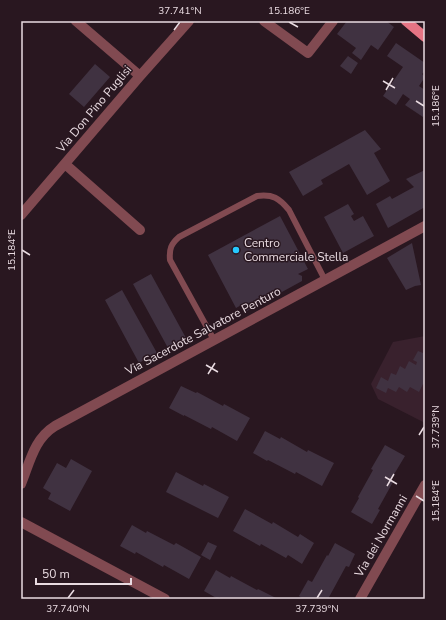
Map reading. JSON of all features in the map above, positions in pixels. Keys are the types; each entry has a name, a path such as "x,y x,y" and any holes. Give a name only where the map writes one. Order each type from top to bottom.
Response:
{"main road":[{"path":"406,21 425,37"}],"street":[{"path":"76,21 140,76"},
{"name":"Via Don Pino Puglisi","path":"21,215 189,21"},
{"path":"264,21 308,53 333,21"},
{"path":"65,164 140,230"},
{"name":"Via Sacerdote Salvatore Penturo","path":"21,484 39,440 46,432 425,226"},
{"name":"Via dei Normanni","path":"360,599 425,485"},
{"path":"21,522 165,599"}],"lane":[{"path":"214,340 170,260 169,251 172,243 179,237 257,196 267,195 282,201 289,210 325,280"}],"shaded area":[{"path":"425,336 425,423 378,399 371,384 393,342"}],"building":[{"path":"347,21 386,21 394,27 378,50 371,45 361,60 352,53 356,48 337,34"},
{"path":"396,43 425,63 425,71 422,74 425,77 419,86 425,90 425,114 423,117 405,105 410,99 403,94 396,105 383,96 403,67 387,56"},
{"path":"348,56 358,63 351,74 340,66"},
{"path":"95,64 110,77 84,107 69,94"},
{"path":"365,130 381,149 374,153 390,181 367,195 349,164 321,180 323,184 303,196 289,172"},
{"path":"425,170 425,207 388,228 376,204 390,196 392,199 414,187 406,179"},
{"path":"348,204 354,214 351,216 354,221 363,216 374,236 343,253 324,217"},
{"path":"280,216 308,269 298,274 302,276 302,281 247,311 243,309 245,303 236,308 208,255"},
{"path":"412,243 421,285 406,290 387,258"},
{"path":"151,274 186,338 168,348 133,284"},
{"path":"122,290 157,353 139,363 105,300"},
{"path":"425,350 425,385 423,384 419,392 410,387 407,392 399,387 396,392 388,388 386,393 376,388 381,377 388,381 391,373 396,375 400,366 405,369 409,361 416,365 417,362 413,360 418,351 423,353"},
{"path":"181,386 196,393 197,392 223,406 224,404 250,418 237,441 212,427 211,429 169,408"},
{"path":"265,431 280,439 281,437 307,452 308,450 334,463 322,486 296,472 295,474 253,453"},
{"path":"385,445 405,456 390,481 393,482 378,509 380,510 372,524 351,512 373,470 371,469"},
{"path":"71,459 92,471 70,511 48,499 51,493 43,488 57,463 66,468"},
{"path":"176,472 229,497 218,518 166,492"},
{"path":"245,509 272,524 273,522 298,537 300,534 314,543 302,564 288,555 286,558 233,531"},
{"path":"132,525 146,533 147,531 174,545 176,543 201,557 189,579 164,565 163,567 136,552 135,554 120,546"},
{"path":"208,542 217,546 210,560 201,555"},
{"path":"335,543 355,554 349,567 346,566 328,599 303,599 299,596 308,580 312,582"},
{"path":"216,570 230,578 231,576 278,599 222,599 219,597 218,599 204,591"}],"place":[{"name":"Centro Commerciale Stella","path":"236,250"}]}
